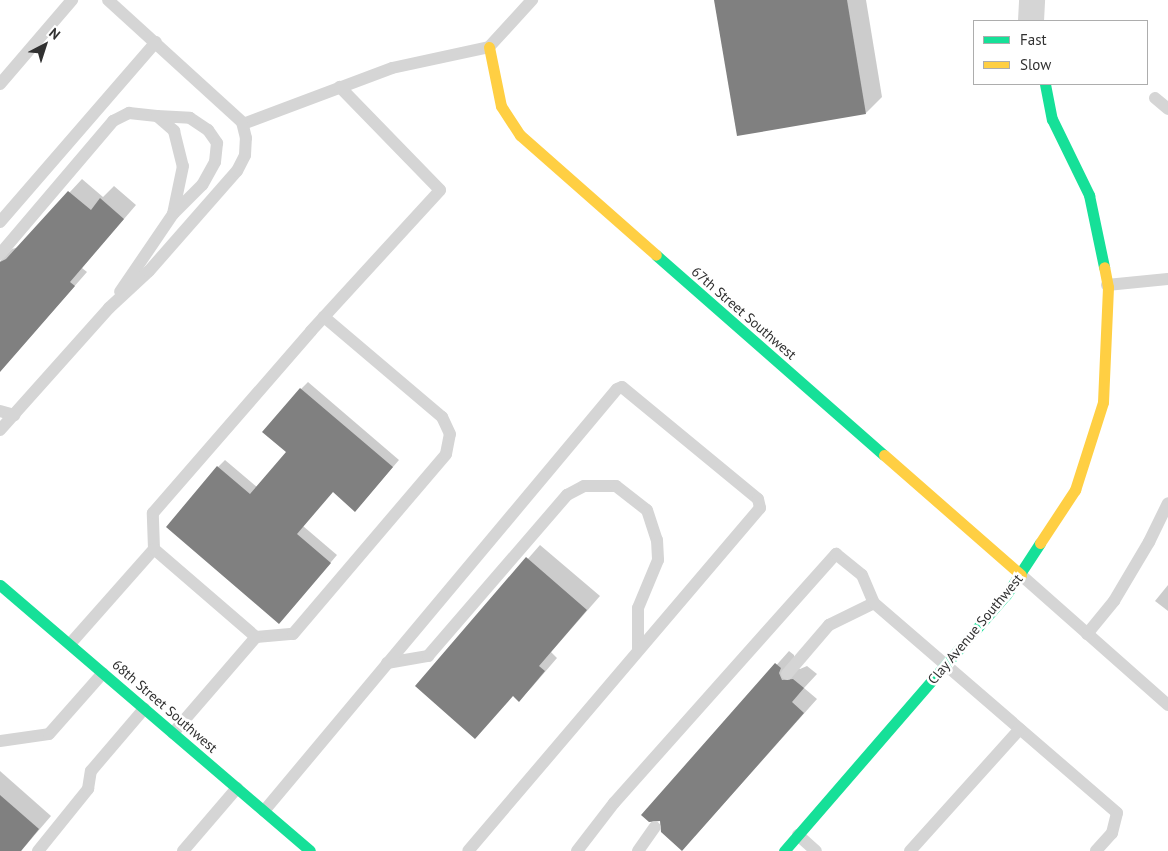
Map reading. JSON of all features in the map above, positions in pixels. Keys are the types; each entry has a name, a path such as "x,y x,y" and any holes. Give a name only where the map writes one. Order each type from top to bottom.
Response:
{"street":[{"path":"1031,20 1032,0"},
{"name":"67th Street Southwest","path":"489,47 502,106 520,135 1021,575"},
{"name":"Clay Avenue Southwest","path":"784,851 1021,575 1075,490 1103,402 1107,285 1089,195 1052,119 1045,85"},
{"name":"68th Street Southwest","path":"0,585 310,851"}],"lane":[{"path":"0,84 72,0"},
{"path":"0,430 109,308 149,271 237,171 245,155 243,124 156,42 108,0"},
{"path":"243,124 392,68 489,47 532,0"},
{"path":"0,222 156,42"},
{"path":"70,644 154,549 153,512 324,317 440,190 340,87"},
{"path":"1155,98 1168,109"},
{"path":"0,254 113,121 129,114 190,118 208,130 217,143 215,162 202,185 173,214 109,308"},
{"path":"157,116 174,131 183,166 173,214"},
{"path":"1107,285 1168,279"},
{"path":"173,733 256,637 293,634 446,454 450,434 442,417 324,317"},
{"path":"264,811 616,388 622,386 761,503 468,851"},
{"path":"0,411 14,415"},
{"path":"387,663 428,656 567,495 584,486 616,486 647,510 655,533 658,560 638,608 638,650"},
{"path":"1087,634 1114,601 1149,542 1168,503"},
{"path":"154,549 256,637"},
{"path":"577,851 614,803 836,554 862,575 874,602 1117,814 1112,833 1096,851"},
{"path":"1021,575 1168,705"},
{"path":"787,674 829,625 874,602"},
{"path":"0,741 49,734 103,673"},
{"path":"38,851 88,789 91,771 144,709"},
{"path":"910,851 1020,728"},
{"path":"183,851 237,788"},
{"path":"638,851 655,827"},
{"path":"798,835 816,851"}],"building":[{"path":"714,0 847,0 866,114 737,136"},
{"path":"68,191 91,210 100,198 124,219 70,282 75,286 0,372 0,262 6,259"},
{"path":"300,388 393,467 355,512 333,492 297,534 331,563 279,624 166,527 217,466 250,494 286,452 262,432"},
{"path":"526,557 587,610 539,666 545,671 519,702 513,696 475,739 415,686"},
{"path":"775,663 781,668 779,673 782,680 793,679 804,688 792,702 804,713 682,851 661,832 660,821 649,822 641,815"},
{"path":"0,795 39,829 21,851 0,851"}],"traffic: fast":[{"path":"1045,85 1052,119 1089,195 1104,267"},
{"path":"656,255 884,455"},
{"path":"784,851 1006,595 1040,543"},
{"path":"0,585 310,851"}],"traffic: slow":[{"path":"489,47 501,106 520,135 656,255"},
{"path":"1040,543 1075,490 1103,402 1108,287 1104,267"},
{"path":"884,455 1021,575"}]}
